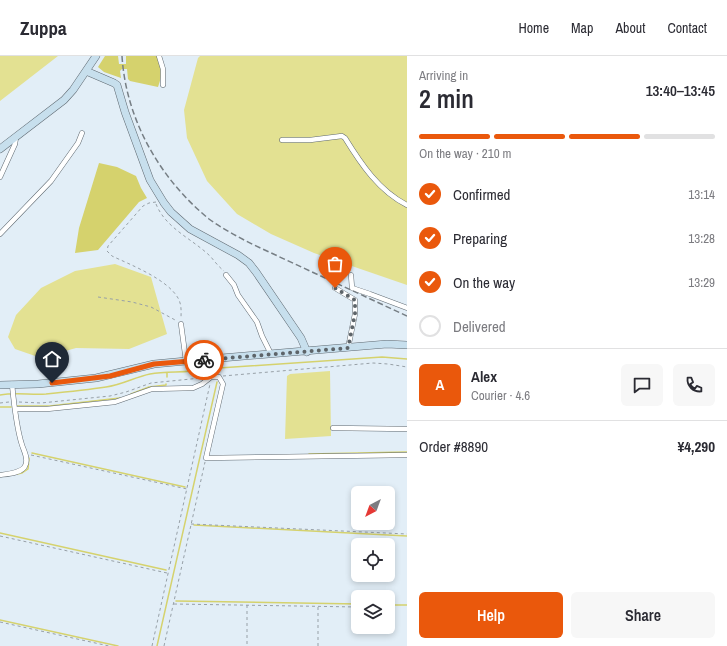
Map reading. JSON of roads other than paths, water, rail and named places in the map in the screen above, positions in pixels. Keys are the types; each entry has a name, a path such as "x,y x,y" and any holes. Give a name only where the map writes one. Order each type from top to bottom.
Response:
{"street":[{"path":"0,148 64,100 73,90 96,56"},
{"path":"159,56 163,69 163,85"},
{"path":"86,71 117,85 125,112 150,180 164,203 182,223 190,229 238,255 249,263 301,338 307,352"},
{"path":"0,234 54,178 78,143 82,133"},
{"path":"282,140 310,140 342,136 345,138 360,164 373,178 397,200 407,205"},
{"path":"0,177 16,137"},
{"path":"226,275 257,322 270,354"},
{"path":"352,275 352,288 407,308"},
{"path":"335,288 355,300 355,314 348,348"},
{"path":"181,324 186,361"},
{"path":"0,385 12,386 96,378 154,364 387,344 407,344"},
{"path":"210,359 211,376"},
{"path":"16,409 47,409 111,402 122,400 152,389 193,388 202,384 211,376 219,377 223,384 206,458 407,455"},
{"path":"0,475 23,469 26,465 27,459 20,438 12,386"},
{"path":"333,428 407,429"}],"waterway":[{"path":"0,395 46,394 98,388 118,385 144,375 164,372 382,357 407,359"},
{"path":"157,646 217,382"},
{"path":"131,394 149,387 166,384"},
{"path":"17,406 50,406 120,398"},
{"path":"0,407 11,407"},
{"path":"309,454 407,452"},
{"path":"32,453 185,487"},
{"path":"17,474 28,469 29,458"},
{"path":"194,525 407,536"},
{"path":"0,533 166,570"},
{"path":"176,601 351,604"},
{"path":"395,605 407,605"},
{"path":"0,620 118,646"}],"railway":[{"path":"122,56 130,103 138,125 161,167 175,186 191,203 209,219 242,239 407,316"}]}
